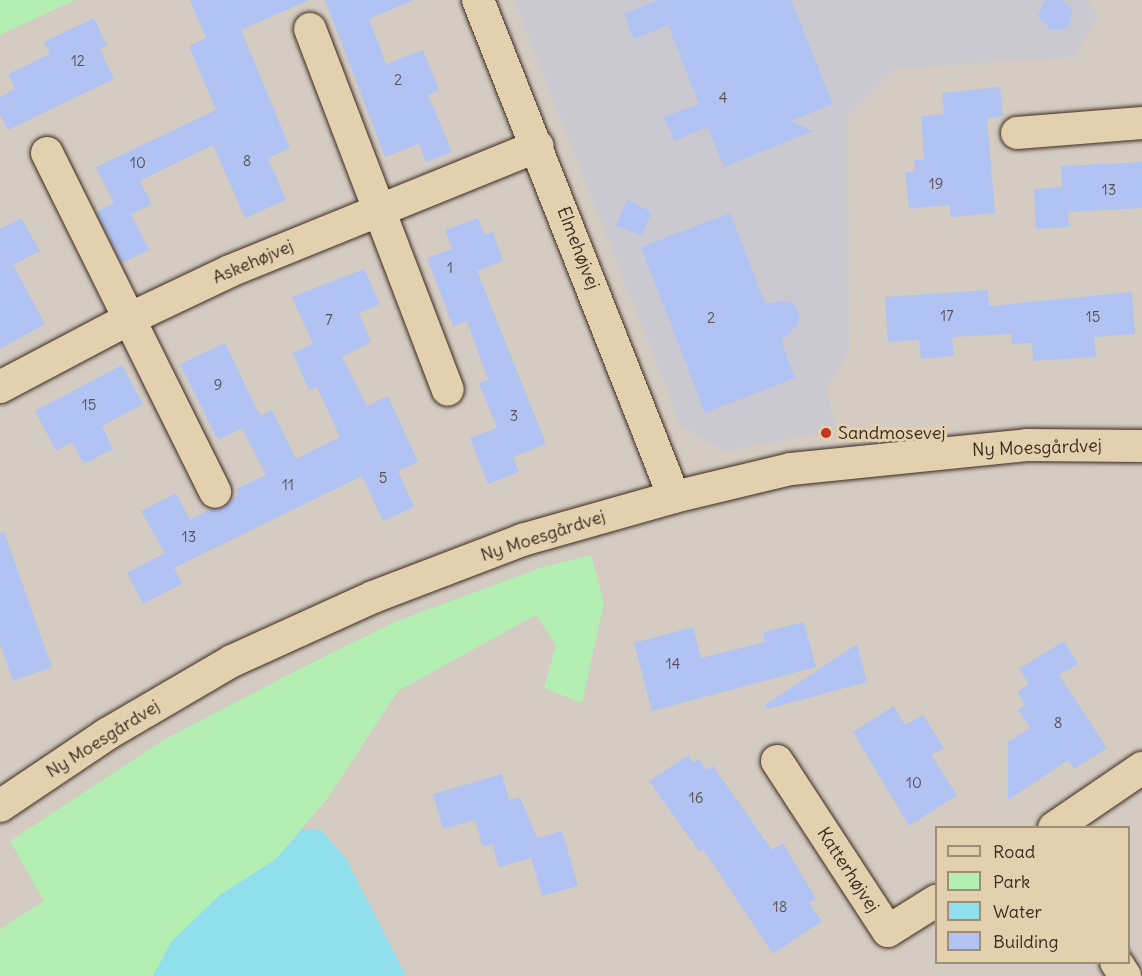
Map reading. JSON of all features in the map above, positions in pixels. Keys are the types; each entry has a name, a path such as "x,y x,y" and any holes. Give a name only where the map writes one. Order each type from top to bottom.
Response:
{"street":[{"name":"Elmehøjvej","path":"478,0 538,146 674,496"},
{"path":"310,29 448,390"},
{"path":"1017,133 1142,123"},
{"name":"Askehøjvej","path":"0,387 129,319 379,209 538,146"},
{"path":"47,153 215,492"},
{"name":"Ny Moesgårdvej","path":"0,806 107,734 232,661 373,597 522,540 674,496 791,470 1027,445 1142,446"},
{"name":"Katterhøjvej","path":"777,761 888,931 935,902"},
{"path":"1057,826 1142,768"}],"shaded area":[{"path":"514,0 1088,0 1098,16 1075,57 894,69 848,117 849,351 826,391 837,430 724,451 681,426"}],"green space":[{"path":"0,0 75,0 0,35"},
{"path":"591,555 604,603 582,703 544,688 556,645 536,615 398,691 327,799 276,859 220,895 172,941 153,976 0,976 0,929 44,901 10,841 165,739 397,621 543,567"}],"water":[{"path":"302,829 321,830 346,859 406,976 153,976 172,941 220,895 276,859"}],"building":[{"path":"190,0 309,0 241,30 290,148 268,158 286,200 245,218 213,145 140,181 152,204 131,214 149,250 122,263 96,212 114,203 96,167 216,110 189,46 206,38"},
{"path":"325,0 414,0 369,19 386,64 423,50 439,90 428,95 452,152 426,162 419,144 385,157"},
{"path":"658,0 791,0 833,104 791,121 813,131 724,167 708,127 674,141 664,117 699,104 668,25 634,39 624,14"},
{"path":"1045,0 1063,0 1073,10 1068,28 1051,30 1038,16"},
{"path":"94,18 107,45 100,49 114,79 8,130 0,114 0,97 15,89 8,74 50,54 44,42"},
{"path":"1000,87 1003,116 987,118 995,213 951,217 949,205 909,209 905,172 915,171 914,160 924,159 921,116 944,114 942,93"},
{"path":"1142,162 1142,208 1068,212 1069,227 1036,229 1034,189 1062,187 1061,166"},
{"path":"627,200 652,212 641,236 616,225"},
{"path":"730,213 765,303 788,301 796,307 800,317 797,326 781,340 795,378 705,413 641,247"},
{"path":"21,218 40,251 13,265 45,324 0,349 0,229"},
{"path":"478,218 484,235 493,232 503,261 477,271 546,444 513,457 519,472 488,484 470,438 497,428 479,383 488,380 467,321 453,326 427,258 452,249 445,230"},
{"path":"364,269 380,304 359,313 371,342 342,357 367,406 388,396 418,462 398,471 414,507 383,521 362,476 174,568 182,584 143,604 127,573 165,553 141,511 176,493 190,520 210,509 223,508 239,494 236,489 266,475 242,428 218,440 180,364 225,343 260,416 272,410 296,459 340,437 317,387 309,391 293,353 313,344 292,297"},
{"path":"988,290 989,306 1132,292 1135,334 1094,337 1096,357 1033,361 1032,343 1012,344 1011,334 952,337 954,356 921,359 919,340 888,342 885,297"},
{"path":"122,365 143,404 102,426 113,449 84,464 72,442 56,451 35,411"},
{"path":"4,532 52,667 13,681 0,644 0,533"},
{"path":"804,622 816,667 652,711 634,643 693,627 701,658 765,642 763,632"},
{"path":"1064,641 1078,664 1059,675 1107,748 1074,769 1068,760 1008,800 1008,742 1030,728 1018,710 1025,705 1017,692 1029,684 1019,669"},
{"path":"857,644 867,682 767,709 765,705"},
{"path":"894,706 905,725 923,715 944,748 931,755 957,795 909,826 853,732"},
{"path":"689,755 693,763 699,759 706,770 713,766 772,850 783,843 816,899 809,903 822,921 773,954 703,849 699,851 649,781"},
{"path":"502,774 509,800 520,797 537,838 562,831 578,886 542,896 531,858 499,867 492,844 483,847 475,820 443,829 433,794"}],"place":[{"name":"Sandmosevej","path":"826,433"}]}
